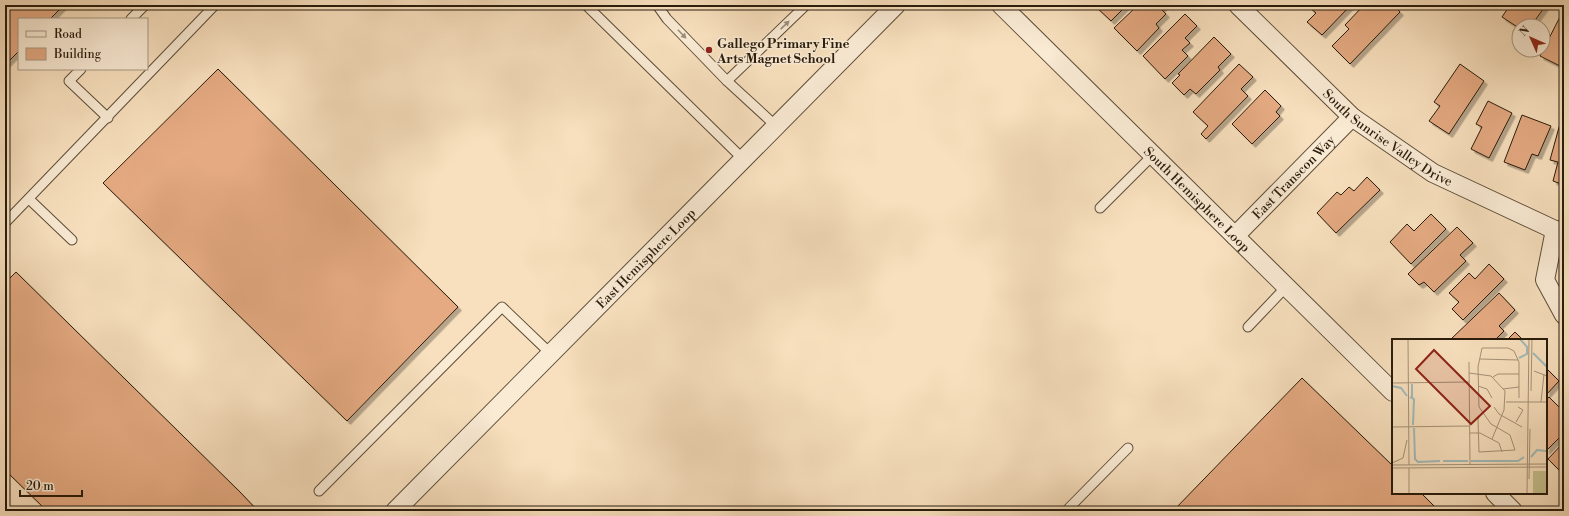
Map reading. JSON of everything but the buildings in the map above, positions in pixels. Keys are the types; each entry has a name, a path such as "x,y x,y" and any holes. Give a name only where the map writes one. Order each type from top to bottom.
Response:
{"street":[{"name":"East Hemisphere Loop","path":"395,511 896,5"},
{"name":"South Hemisphere Loop","path":"1001,5 1392,391"},
{"name":"South Sunrise Valley Drive","path":"1238,5 1352,117 1433,173 1559,230"},
{"name":"East Transcon Way","path":"1235,236 1352,117"},
{"path":"1559,230 1544,280 1564,315"},
{"path":"1496,494 1513,511"}],"lane":[{"path":"132,18 145,5"},
{"path":"5,223 108,118 215,5"},
{"path":"586,5 743,159"},
{"path":"657,5 667,19 727,81 776,126"},
{"path":"727,81 806,5"},
{"path":"80,70 69,81 108,118"},
{"path":"1100,208 1153,155"},
{"path":"29,199 72,240"},
{"path":"1248,327 1286,287"},
{"path":"319,491 502,307 551,354"},
{"path":"1066,511 1128,448"}],"place":[{"name":"Gallego Primary Fine Arts Magnet School","path":"709,50"}]}
